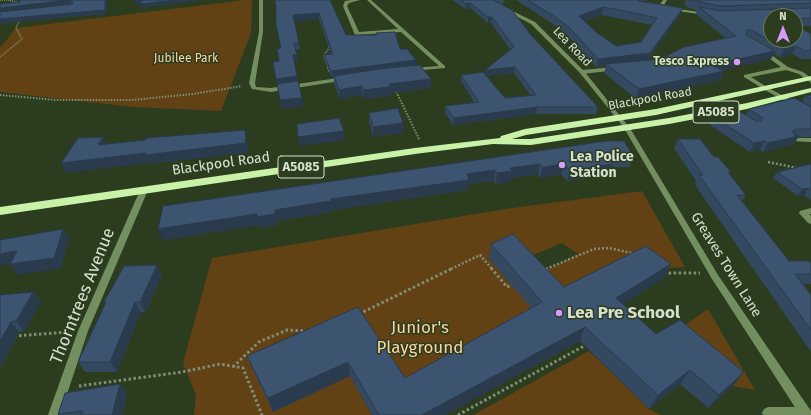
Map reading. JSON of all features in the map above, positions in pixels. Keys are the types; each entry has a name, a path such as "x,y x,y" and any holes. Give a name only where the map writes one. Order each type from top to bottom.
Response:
{"highway":[{"name":"Blackpool Road","path":"0,211 493,141 525,132 621,118 713,101 810,79"},
{"name":"Blackpool Road","path":"493,141 532,142 627,128 728,109 811,90"}],"street":[{"path":"261,0 261,32 252,83 254,88 271,90 352,78"},
{"path":"358,0 348,2 345,6 357,34 402,30"},
{"path":"369,0 443,67 403,71"},
{"name":"Lea Road","path":"487,0 533,23 582,72 621,118 627,128"},
{"path":"660,7 664,0"},
{"path":"654,5 711,15"},
{"path":"757,48 774,57 786,68 801,73 810,79"},
{"path":"582,72 619,68"},
{"path":"786,68 746,76 793,104"},
{"path":"713,101 739,116"},
{"name":"Greaves Town Lane","path":"627,128 713,273 806,414"},
{"path":"792,140 811,140"},
{"name":"Thorntrees Avenue","path":"54,415 65,387 83,331 144,190"},
{"path":"807,212 811,221"},
{"path":"768,413 806,414"}],"path":[{"path":"0,0 20,2 21,4 19,8"},
{"path":"0,57 22,39 16,28 21,17"},
{"path":"331,80 324,56 329,45 333,43"},
{"path":"0,95 56,100 132,100 193,94 252,83"},
{"path":"393,85 424,150"},
{"path":"768,162 804,169"},
{"path":"542,271 579,254 594,249 609,248 627,251 638,255"},
{"path":"353,317 480,254 507,287 511,285"},
{"path":"658,267 669,273 713,273"},
{"path":"233,367 258,342 287,330 310,331"},
{"path":"8,337 83,331"},
{"path":"458,415 584,346"},
{"path":"65,387 182,372 220,364 243,368 262,415"}],"green space":[{"name":"Jubilee Park","path":"252,0 251,33 221,111 133,107 0,92 0,48 16,28"},
{"name":"Junior's Playground","path":"642,191 685,267 667,268 560,302 535,275 578,254 562,243 521,260 538,316 405,392 350,376 372,415 194,415 196,395 183,363 212,258 505,209"},
{"path":"708,309 755,390 733,386 672,334"},
{"path":"589,351 649,409 661,415 473,415"}],"building":[{"path":"20,0 68,0 0,8 0,4 20,2"},
{"path":"70,0 105,0 105,10 0,19 0,12 73,4"},
{"path":"143,0 176,0 140,4"},
{"path":"275,0 330,0 346,35 377,35 376,33 395,32 400,49 407,49 416,60 331,71 324,55 333,54 319,13 293,15 299,43 294,43 297,55 293,55 297,76 276,79 273,62 279,61 277,49 281,48 276,25"},
{"path":"461,0 493,0 512,10 531,35 598,107 537,107 454,118 445,106 479,102 461,75 483,72 505,98 536,95 515,67 485,70 514,47 492,17 488,17 470,3 466,4"},
{"path":"528,0 640,0 638,1 683,8 650,53 598,59 569,27","holes":["603,7 657,18 641,42 616,46 596,32 579,16"]},
{"path":"690,0 811,0 811,3 721,6"},
{"path":"699,7 721,11 763,10 763,37 752,30 747,30 746,35 763,44 763,48 770,48 775,51 711,65 724,71 639,89 606,64 660,59 684,47 736,36"},
{"path":"803,8 811,8 811,18 803,18"},
{"path":"803,30 811,34 811,50 805,51 800,48 803,48"},
{"path":"420,65 431,79 389,84 390,87 363,90 362,86 339,90 334,76 387,68"},
{"path":"298,81 302,98 280,100 277,84"},
{"path":"811,95 811,99 805,96"},
{"path":"794,98 811,107 811,129 796,129 792,132 796,134 794,135 799,136 768,143 765,141 754,143 714,117 739,111 756,121 761,121 763,118 749,109"},
{"path":"398,108 403,123 373,127 369,113"},
{"path":"339,118 344,131 298,137 297,124"},
{"path":"245,130 246,143 61,163 78,138 103,137 98,145 145,140 146,138"},
{"path":"678,139 700,139 714,157 718,157 731,172 728,172 746,195 737,195 789,261 809,261 811,264 811,274 795,274 811,295 811,330 699,175 703,175"},
{"path":"606,141 624,141 633,156 606,156 613,164 570,171 564,164 543,167 540,164 510,168 512,171 497,173 495,170 467,174 469,180 331,199 331,201 275,210 275,214 257,217 257,214 158,229 163,206"},
{"path":"811,164 811,190 809,188 802,189 777,172"},
{"path":"63,229 54,258 10,264 17,251 0,254 0,240"},
{"path":"513,234 564,287 646,246 671,264 616,298 656,334 680,320 744,372 719,395 690,370 658,395 585,327 422,415 379,415 348,362 268,398 247,356 358,307 405,378 542,302 491,244"},
{"path":"157,265 140,302 135,302 110,362 78,362 106,302 104,302 124,266"},
{"path":"33,292 16,321 11,322 0,341 0,295"},
{"path":"120,384 112,415 81,415 83,411 58,414 65,393"}],"place":[{"name":"Tesco Express","path":"737,62"},
{"name":"Lea Police Station","path":"562,165"},
{"name":"Lea Pre School","path":"559,313"}]}
